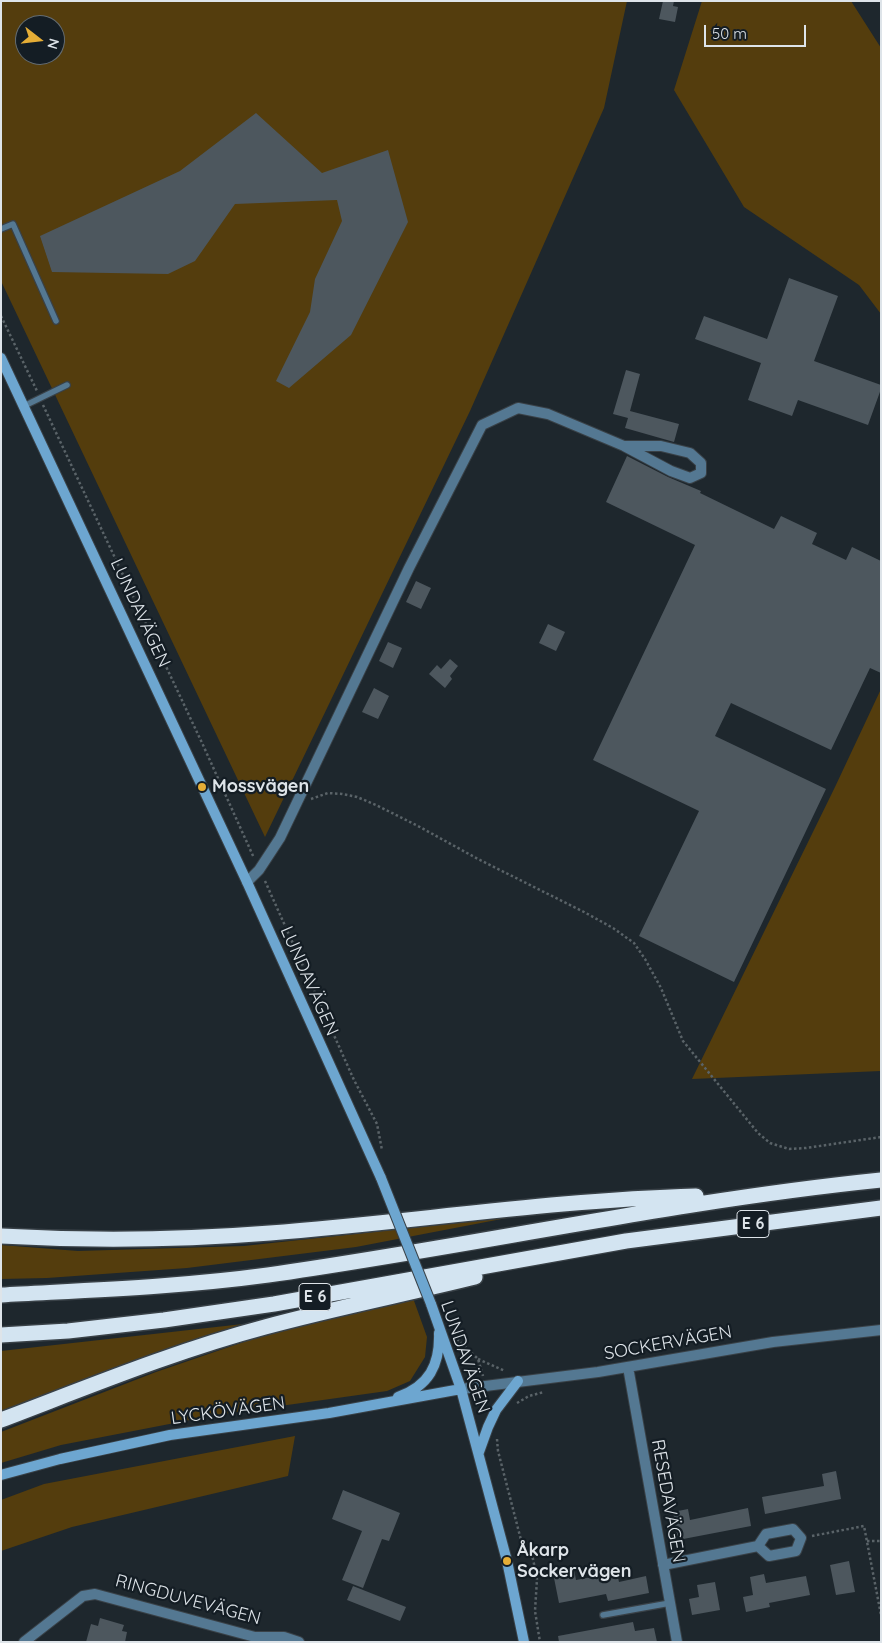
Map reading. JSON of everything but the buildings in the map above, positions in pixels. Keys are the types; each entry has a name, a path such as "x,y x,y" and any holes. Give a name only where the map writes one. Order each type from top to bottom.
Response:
{"highway":[{"name":"E 6","path":"1,1295 154,1286 266,1275 762,1194 881,1180"},
{"path":"1,1236 41,1238 205,1237 370,1224 595,1202 762,1194"},
{"name":"E 6","path":"1,1335 68,1331 164,1320 274,1304 626,1241 881,1208"},
{"path":"1,1420 106,1380 265,1327 626,1241"}],"main road":[{"name":"LUNDAVÄGEN","path":"1,358 247,882 381,1178 431,1304 462,1389 508,1561 524,1642"},
{"path":"377,1404 401,1396 421,1386 427,1379 438,1356 439,1325"},
{"path":"478,1453 496,1410 518,1381"},
{"name":"LYCKÖVÄGEN","path":"1,1475 68,1457 170,1436 329,1413 462,1389"}],"street":[{"path":"247,882 259,870 276,845 409,568 482,425 518,408 548,414 624,446 671,471 690,478 700,472 701,463 690,453 661,446 624,446"},
{"name":"SOCKERVÄGEN","path":"462,1389 628,1367 773,1342 881,1330"},
{"name":"RESEDAVÄGEN","path":"628,1367 677,1642"},
{"path":"663,1565 758,1546 766,1534 793,1529 801,1538 796,1551 769,1556 758,1546"},
{"name":"RINGDUVEVÄGEN","path":"24,1642 83,1596 95,1594 255,1637 284,1636 299,1642"}],"lane":[{"path":"1,229 13,224 56,321"},
{"path":"24,406 67,385"},
{"path":"603,1615 670,1603"}],"path":[{"path":"1,316 22,361"},
{"path":"58,436 203,745 354,1080 377,1124 383,1152"},
{"path":"293,811 314,797 328,794 357,797 418,826 613,928 634,943 645,959 661,988 683,1041 758,1133 770,1143 790,1149 881,1137"},
{"path":"454,1335 478,1359 486,1386"},
{"path":"514,1404 529,1396 551,1389"},
{"path":"498,1434 496,1439 498,1451 521,1540 533,1559 537,1579 536,1611 540,1642"},
{"path":"801,1538 864,1526 881,1615"},
{"path":"867,1541 881,1540"}],"shaded area":[{"path":"1,1 627,1 604,108 470,411 265,837 1,281"},
{"path":"702,1 851,1 881,48 881,314 859,285 744,207 674,90"},
{"path":"881,689 881,1071 692,1079 835,787"},
{"path":"512,1217 356,1247 187,1268 47,1278 1,1279 1,1245 78,1251 244,1246"},
{"path":"413,1298 427,1337 425,1357 410,1381 387,1391 216,1415 61,1445 1,1463 1,1432 156,1372 264,1335"},
{"path":"243,1324 128,1364 1,1411 1,1351"},
{"path":"295,1436 288,1476 72,1527 1,1551 1,1500 44,1484"}],"place":[{"name":"Mossvägen","path":"202,787"},
{"name":"Åkarp Sockervägen","path":"507,1561"}]}
